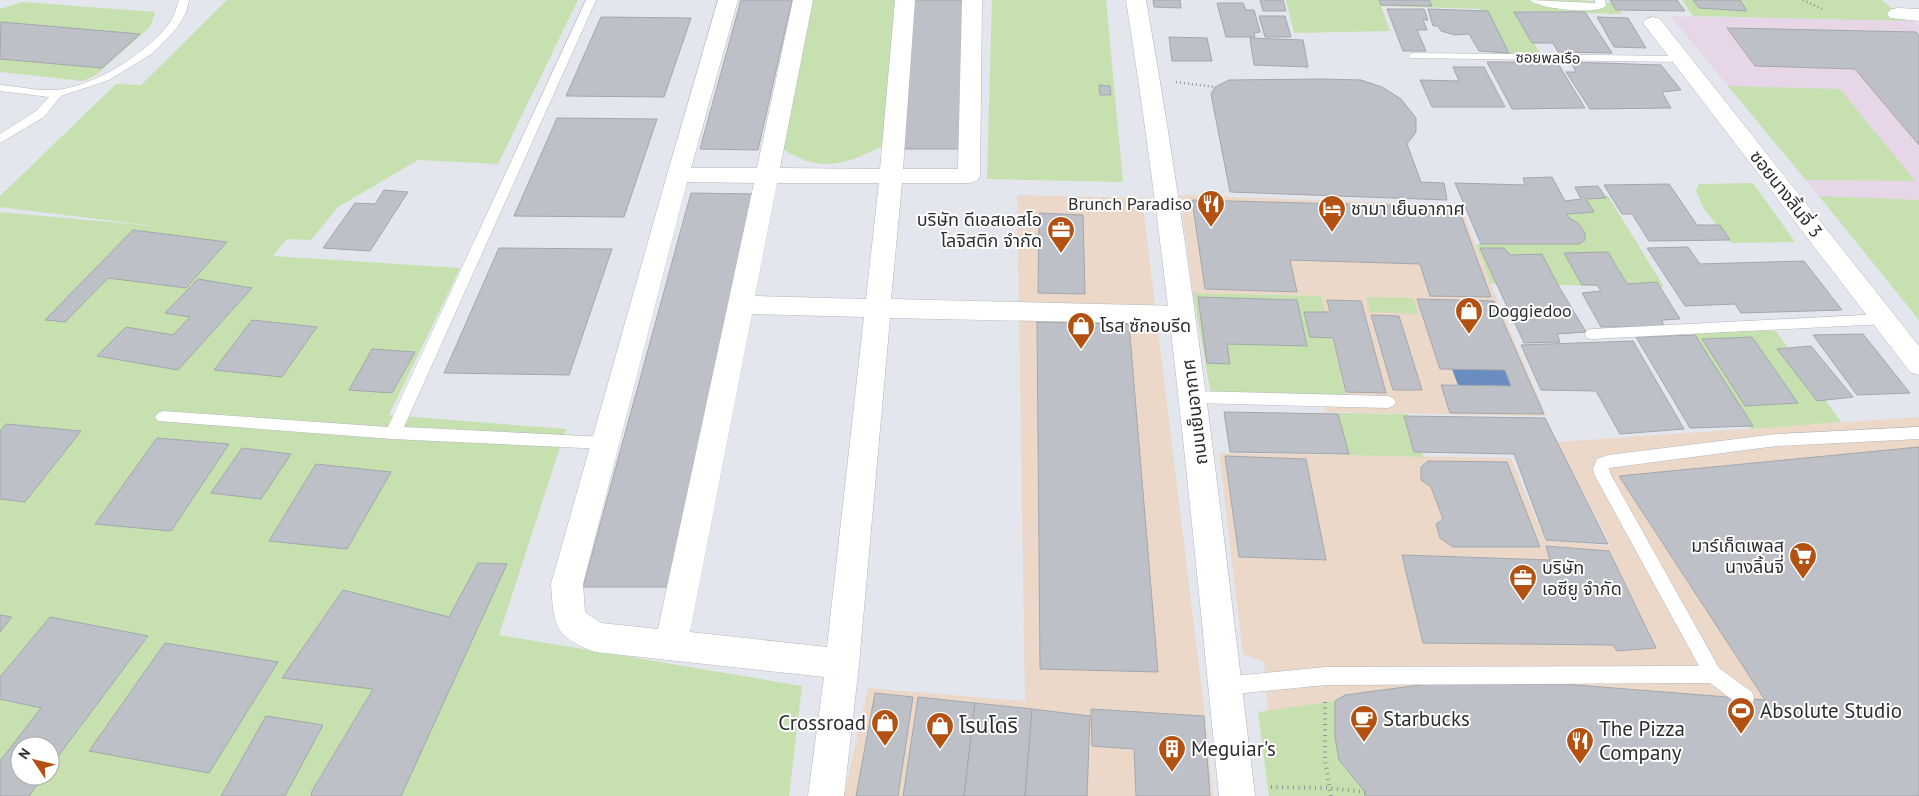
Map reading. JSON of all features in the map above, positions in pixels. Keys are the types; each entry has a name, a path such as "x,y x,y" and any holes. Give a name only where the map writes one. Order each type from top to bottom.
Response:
{"street":[{"path":"728,0 678,175 567,584 570,620 595,637 842,664"},
{"path":"671,646 803,0"},
{"path":"826,796 842,664 890,176 905,0"},
{"path":"678,175 969,176 972,0"},
{"name":"ถนนเย็นอากาศ","path":"1136,0 1150,81 1194,396 1237,796"},
{"path":"1897,14 1919,15"},
{"name":"ซอยนางลิ้นจี่ 3","path":"1653,23 1919,365"},
{"path":"741,305 1182,315"}],"lane":[{"path":"0,88 55,94 94,83 131,64 169,32 183,8 184,0"},
{"path":"392,433 399,423 591,0"},
{"path":"1535,0 1547,4 1601,6 1600,0"},
{"name":"ซอยพลเรือ","path":"1414,56 1681,59"},
{"path":"0,139 40,114 55,97 55,94"},
{"path":"1592,334 1780,322 1884,320"},
{"path":"1194,396 1388,402"},
{"path":"163,417 392,433 605,443"},
{"path":"1745,698 1714,674 1603,476 1601,469 1603,464 1608,461 1776,440 1919,434"},
{"path":"1224,686 1326,676 1714,674"}],"path":[{"path":"1803,0 1822,9"},
{"path":"1150,81 1185,82 1215,87"},
{"path":"1326,676 1325,760 1331,796"},
{"path":"1279,787 1330,788 1365,792"}],"shaded area":[{"path":"1670,16 1916,21 1919,25 1919,231 1847,230"},
{"path":"1017,195 1142,198 1213,796 844,796 868,688 1025,701"},
{"path":"1180,195 1460,205 1497,300 1546,416 1325,412 1303,295 1193,293"},
{"path":"1919,417 1919,796 1275,796 1264,662 1243,654 1219,453 1511,458 1545,540 1611,546 1557,442"}],"green space":[{"path":"227,0 578,0 498,164 418,160 338,207 311,240 287,239 273,256 460,268 389,415 566,429 499,635 802,686 789,796 0,796 0,212 153,226 0,207 0,196 116,84 141,85"},
{"path":"811,0 895,0 882,146 845,162 820,164 796,157 783,149"},
{"path":"992,0 1106,0 1123,182 987,179"},
{"path":"1286,0 1579,0 1614,3 1622,14 1516,11 1541,55 1503,54 1481,9 1381,6 1390,31 1294,33"},
{"path":"1682,0 1882,0 1906,21 1693,16"},
{"path":"23,2 155,12 150,27 96,75 83,81 0,72 0,9"},
{"path":"1728,86 1840,89 1915,181 1806,180"},
{"path":"1753,183 1795,242 1731,243 1704,209 1696,191 1699,184"},
{"path":"1583,196 1608,196 1664,287 1491,284 1476,245 1581,203"},
{"path":"1819,196 1919,200 1919,320"},
{"path":"1193,293 1321,296 1346,396 1211,394"},
{"path":"1366,297 1413,298 1418,314 1370,312"},
{"path":"1693,331 1776,331 1841,422 1751,429"},
{"path":"1333,413 1407,414 1424,457 1342,455"},
{"path":"1335,701 1339,760 1374,796 1269,796 1258,712"}],"water":[{"path":"1452,369 1505,370 1511,386 1458,385"}],"building":[{"path":"741,0 792,0 758,150 700,149"},
{"path":"914,0 965,0 960,149 901,149"},
{"path":"1153,0 1180,0 1181,8 1154,7"},
{"path":"1260,0 1283,0 1286,11 1263,11"},
{"path":"1379,0 1429,0 1432,6 1381,5"},
{"path":"1610,0 1677,0 1685,11 1616,10"},
{"path":"1693,0 1740,0 1747,11 1699,8"},
{"path":"1217,3 1243,3 1246,10 1254,10 1260,32 1254,33 1255,37 1226,37"},
{"path":"1387,9 1424,9 1428,20 1423,20 1427,30 1417,30 1426,51 1403,51"},
{"path":"1428,9 1488,11 1509,53 1479,51 1469,34 1455,35 1441,31 1438,26 1433,26"},
{"path":"1514,12 1585,12 1612,53 1558,52 1553,43 1532,43"},
{"path":"1259,16 1285,16 1291,37 1265,37"},
{"path":"601,17 691,18 664,97 566,96"},
{"path":"1597,17 1628,18 1646,48 1614,47"},
{"path":"1,22 140,34 102,68 0,59"},
{"path":"1727,28 1916,32 1919,36 1919,145 1855,69 1755,66"},
{"path":"1169,37 1207,38 1212,61 1172,61"},
{"path":"1250,38 1303,40 1308,67 1254,65"},
{"path":"1487,62 1557,62 1585,108 1512,109"},
{"path":"1571,62 1661,65 1681,90 1662,92 1671,108 1590,109 1566,72 1576,72"},
{"path":"1453,67 1484,67 1505,107 1432,107 1420,80 1459,81"},
{"path":"1229,80 1361,80 1382,87 1401,99 1416,118 1416,132 1407,144 1421,182 1444,183 1447,200 1230,192 1211,94 1215,87"},
{"path":"1099,85 1110,86 1111,95 1100,95"},
{"path":"557,118 657,119 624,217 514,216"},
{"path":"1552,177 1565,201 1581,199 1575,187 1598,186 1606,198 1586,199 1594,212 1567,214 1569,218 1578,223 1585,233 1585,240 1579,244 1481,244 1455,183 1525,185 1523,178"},
{"path":"1669,184 1697,225 1720,225 1730,240 1649,241 1632,214 1622,214 1604,185"},
{"path":"384,190 408,192 370,251 323,248 355,203 375,204"},
{"path":"691,193 754,194 669,587 583,587"},
{"name":"ชามา เย็นอากาศ","path":"1192,200 1458,207 1491,297 1430,296 1420,264 1290,260 1297,292 1205,289"},
{"name":"บริษัท ดีเอสเอสโอ โลจิสติก จำกัด","path":"1039,213 1083,215 1085,294 1038,293"},
{"path":"133,230 227,242 186,288 108,278 65,322 45,320"},
{"path":"1688,247 1700,264 1804,261 1842,310 1741,313 1735,304 1685,306 1647,248"},
{"path":"499,248 612,249 569,375 444,373"},
{"path":"1480,248 1504,248 1510,255 1542,254 1586,332 1557,334 1560,342 1524,343"},
{"path":"1608,252 1627,284 1657,282 1680,319 1662,320 1664,327 1601,327 1582,293 1601,291 1597,285 1582,285 1564,253"},
{"path":"198,279 252,288 178,370 97,356 126,327 173,335 190,317 165,313"},
{"path":"1198,297 1297,300 1307,346 1227,344 1230,364 1207,363"},
{"name":"Doggiedoo","path":"1417,299 1494,301 1544,414 1450,413 1441,385 1511,386 1505,370 1440,369"},
{"path":"1327,300 1361,301 1386,393 1346,392 1333,338 1310,337 1304,312 1330,312"},
{"path":"1371,315 1399,316 1422,390 1393,390"},
{"path":"252,320 317,327 282,377 214,370"},
{"path":"1037,322 1129,324 1158,672 1040,669"},
{"path":"1863,334 1910,393 1857,395 1813,335"},
{"path":"1695,335 1753,426 1690,428 1636,337"},
{"path":"1752,337 1798,403 1745,406 1702,339"},
{"path":"1633,341 1684,429 1620,434 1596,391 1541,390 1521,345"},
{"path":"1811,346 1853,397 1817,401 1777,349"},
{"path":"372,349 415,352 392,393 349,390"},
{"path":"1224,412 1338,414 1349,454 1230,452"},
{"path":"1404,416 1545,418 1608,544 1546,540 1514,454 1414,452"},
{"path":"6,424 81,431 25,502 0,499 0,431"},
{"path":"157,438 229,444 171,531 95,524"},
{"name":"มาร์เก็ตเพลส นางลิ้นจี่","path":"1919,447 1919,796 1365,796 1365,792 1339,760 1335,737 1335,701 1345,695 1435,683 1563,684 1765,700 1619,476"},
{"path":"242,448 291,454 261,499 211,493"},
{"path":"1225,456 1306,459 1326,560 1239,557"},
{"path":"1428,461 1507,462 1540,547 1453,547 1440,538 1436,524 1443,519 1431,487 1421,480 1421,467"},
{"path":"316,464 391,472 347,549 269,541"},
{"name":"บริษัท เอซียู จำกัด","path":"1546,546 1609,551 1656,648 1617,651 1613,645 1423,643 1402,555 1550,560"},
{"path":"478,563 507,564 401,796 311,796 312,791 373,689 282,678 343,590 449,617"},
{"path":"0,615 12,617 0,632"},
{"path":"50,617 148,636 60,754 60,736 19,736 41,708 0,699 0,677"},
{"path":"165,643 278,662 209,773 89,751"},
{"name":"Crossroad","path":"875,693 913,697 898,796 856,796"},
{"name":"โรนโดริ","path":"918,697 975,703 964,796 903,796"},
{"path":"975,703 1032,709 1025,796 964,796"},
{"path":"1032,709 1090,716 1087,796 1025,796"},
{"name":"Meguiar's","path":"1091,709 1204,716 1210,796 1136,796 1134,749 1092,746"},
{"path":"266,716 323,725 285,796 221,796"},
{"path":"10,748 10,786 36,786 29,796 0,796 0,761"}],"place":[{"name":"Brunch Paradiso","path":"1211,228"},
{"name":"ชามา เย็นอากาศ","path":"1332,233"},
{"name":"บริษัท ดีเอสเอสโอ โลจิสติก จำกัด","path":"1061,254"},
{"name":"Doggiedoo","path":"1469,335"},
{"name":"โรส ซักอบรีด","path":"1081,350"},
{"name":"มาร์เก็ตเพลส นางลิ้นจี่","path":"1803,580"},
{"name":"บริษัท เอซียู จำกัด","path":"1523,602"},
{"name":"Absolute Studio","path":"1741,735"},
{"name":"Starbucks","path":"1364,743"},
{"name":"Crossroad","path":"885,747"},
{"name":"โรนโดริ","path":"940,750"},
{"name":"The Pizza Company","path":"1580,765"},
{"name":"Meguiar's","path":"1172,773"}]}
